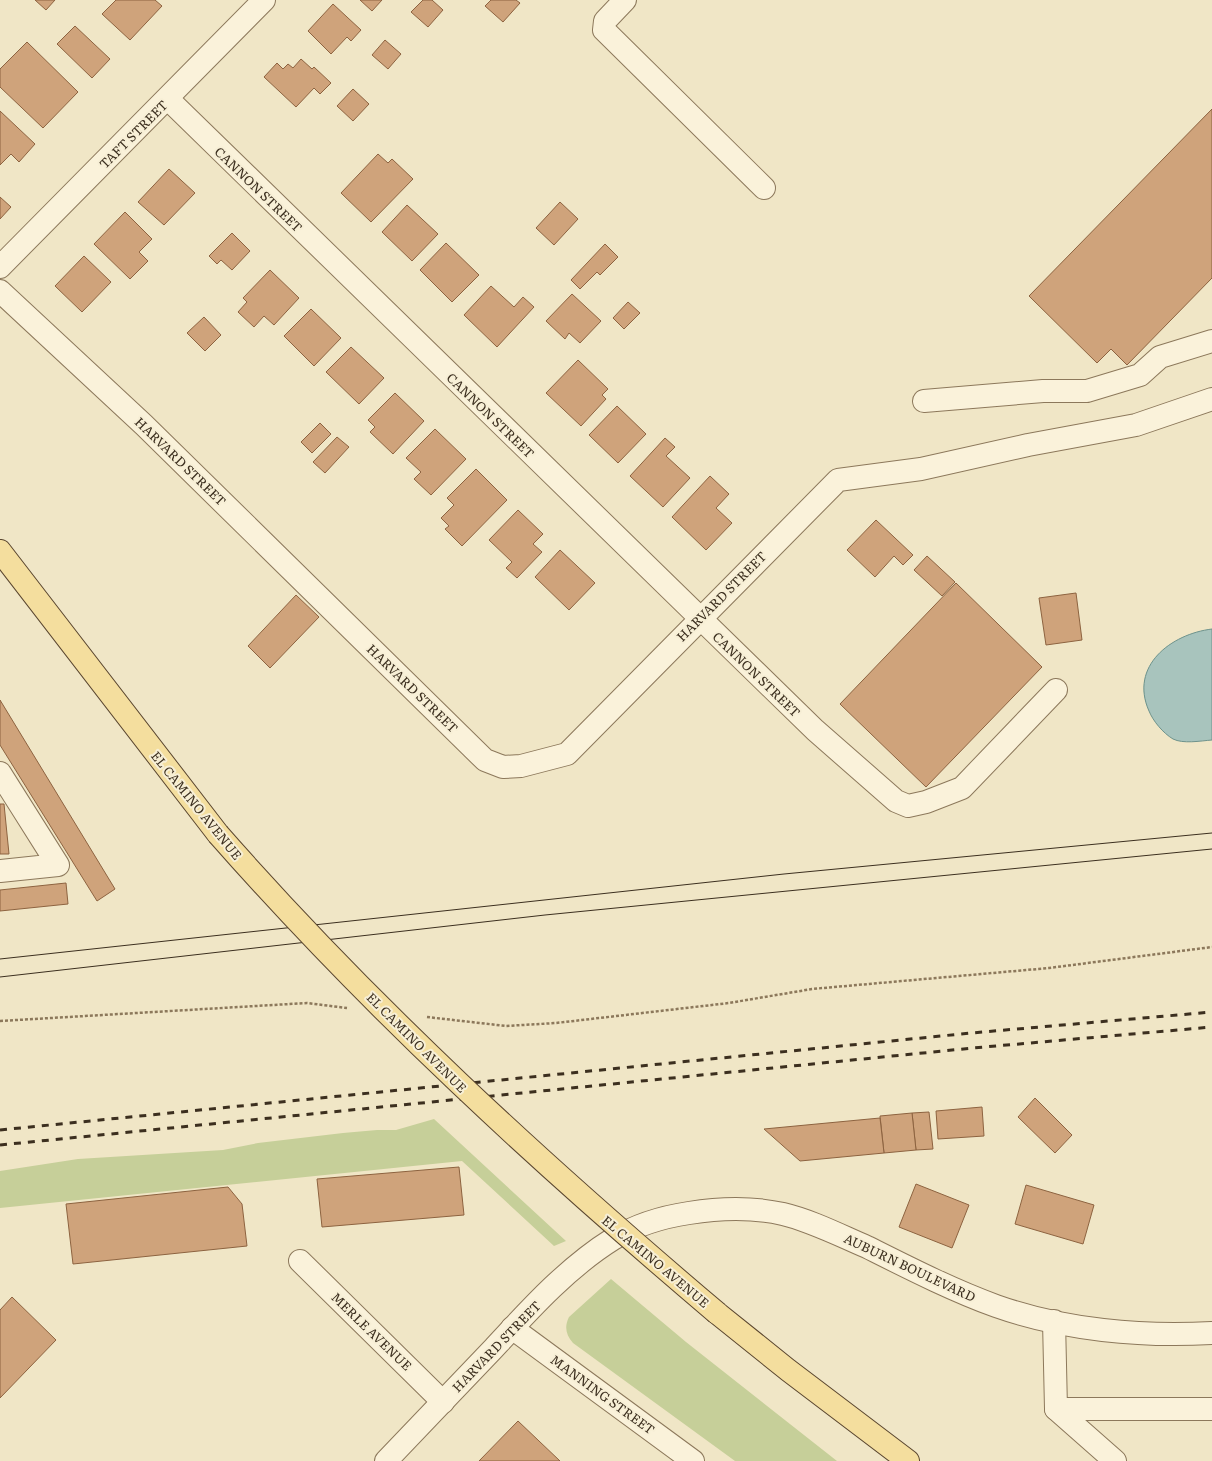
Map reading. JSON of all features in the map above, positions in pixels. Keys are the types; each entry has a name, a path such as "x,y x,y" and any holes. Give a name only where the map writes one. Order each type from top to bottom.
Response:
{"main road":[{"name":"EL CAMINO AVENUE","path":"0,551 218,834 252,872 362,987 445,1071 575,1192 717,1313 908,1461"}],"street":[{"name":"TAFT STREET","path":"0,267 168,99 264,0"},
{"path":"625,0 605,21 604,30 764,188"},
{"name":"CANNON STREET","path":"168,99 815,730 896,801 908,806 926,802 962,788 1056,690"},
{"name":"HARVARD STREET","path":"0,291 144,425 485,760 502,767 521,766 567,754 699,618 838,480 921,469 1136,425 1212,399"},
{"path":"924,401 1043,391 1087,391 1140,375 1160,357 1212,341"},
{"path":"0,871 58,864 1,776"},
{"name":"AUBURN BOULEVARD","path":"613,1239 641,1224 675,1215 705,1210 736,1208 782,1214 832,1231 939,1282 997,1306 1054,1321 1152,1334 1212,1333"},
{"name":"HARVARD STREET","path":"386,1461 512,1328 567,1274 613,1239"},
{"name":"MERLE AVENUE","path":"300,1261 443,1402"},
{"path":"1054,1321 1056,1409 1115,1461"},
{"name":"MANNING STREET","path":"512,1328 693,1461"},
{"path":"1056,1409 1212,1409"}],"path":[{"path":"426,1017 506,1026 556,1023 729,1003 812,988 1049,968 1212,947"},
{"path":"0,1021 307,1003 355,1009"}],"green space":[{"path":"434,1119 566,1241 554,1246 462,1161 0,1208 0,1171 78,1159 223,1150 258,1143 343,1133 396,1130"},
{"path":"611,1279 686,1342 837,1461 735,1461 573,1343 566,1331 569,1317"}],"water":[{"path":"1212,629 1212,740 1192,742 1177,741 1162,730 1149,711 1144,695 1145,680 1149,667 1158,655 1169,645 1197,632"}],"building":[{"path":"35,0 55,0 46,10"},
{"path":"116,0 155,0 162,6 130,40 102,14"},
{"path":"360,0 382,0 372,11"},
{"path":"423,0 432,0 443,10 428,27 411,12"},
{"path":"491,0 516,0 520,3 503,22 485,6"},
{"path":"333,4 361,30 351,41 347,37 331,54 308,31"},
{"path":"75,26 110,59 92,78 57,44"},
{"path":"385,40 401,54 388,69 372,55"},
{"path":"27,42 78,92 43,128 0,87 0,69"},
{"path":"301,59 312,69 314,67 331,83 320,94 314,88 296,107 264,77 277,63 283,69 288,64 293,68"},
{"path":"353,89 369,104 353,121 337,106"},
{"path":"1212,109 1212,278 1127,365 1111,349 1097,363 1029,296"},
{"path":"0,111 35,144 19,162 11,154 0,165"},
{"path":"378,154 388,163 392,159 413,179 371,222 341,193"},
{"path":"169,169 195,193 164,225 138,202"},
{"path":"0,197 11,207 0,219"},
{"path":"560,202 578,219 554,245 536,228"},
{"path":"407,205 438,234 412,261 382,232"},
{"path":"125,212 152,239 139,252 148,261 130,279 94,244"},
{"path":"232,233 250,251 232,270 221,260 217,264 209,256"},
{"path":"446,243 479,275 452,302 420,270"},
{"path":"605,244 618,257 600,275 597,272 580,289 571,280"},
{"path":"84,256 111,282 82,312 55,286"},
{"path":"270,270 299,298 274,325 264,316 254,327 238,312 247,302 243,298"},
{"path":"491,286 514,307 523,297 534,307 497,347 464,315"},
{"path":"572,294 601,321 580,343 569,333 565,339 546,321"},
{"path":"628,302 640,313 624,329 613,318"},
{"path":"311,309 341,338 314,366 284,336"},
{"path":"204,317 221,335 205,351 187,333"},
{"path":"351,347 384,378 359,404 326,372"},
{"path":"578,360 608,389 602,395 606,399 581,426 546,393"},
{"path":"395,393 424,421 393,454 370,432 375,427 368,420"},
{"path":"617,406 646,434 618,463 589,435"},
{"path":"320,423 331,434 312,453 301,442"},
{"path":"435,429 466,459 431,495 414,479 421,472 406,458"},
{"path":"337,437 349,447 325,473 313,462"},
{"path":"665,438 675,447 666,456 690,478 663,507 630,476"},
{"path":"476,469 507,500 462,546 445,529 449,526 441,518 454,505 447,498"},
{"path":"710,476 729,494 716,508 732,523 706,550 672,517"},
{"path":"518,510 543,534 533,544 542,552 517,578 506,568 512,562 489,540"},
{"path":"876,520 913,555 903,565 894,556 875,577 847,550"},
{"path":"560,550 595,583 569,610 535,577"},
{"path":"927,556 955,582 942,596 914,570"},
{"path":"956,583 1042,667 926,787 840,704"},
{"path":"1076,593 1082,640 1046,645 1039,598"},
{"path":"296,595 319,617 270,668 248,646"},
{"path":"0,700 115,889 97,901 0,745"},
{"path":"0,804 4,804 9,854 0,854"},
{"path":"66,883 68,904 0,911 0,890"},
{"path":"1035,1098 1072,1135 1055,1153 1018,1117"},
{"path":"982,1107 984,1136 938,1139 936,1111"},
{"path":"929,1112 933,1149 916,1150 912,1113"},
{"path":"912,1113 916,1150 884,1153 880,1116"},
{"path":"880,1118 884,1153 800,1161 764,1129"},
{"path":"459,1167 464,1215 322,1227 317,1179"},
{"path":"916,1184 969,1205 952,1248 899,1227"},
{"path":"1026,1185 1094,1205 1083,1244 1015,1224"},
{"path":"228,1187 242,1204 247,1246 73,1264 66,1204"},
{"path":"12,1297 56,1340 0,1398 0,1310"},
{"path":"518,1421 560,1461 479,1461"}],"tram line":[{"path":"0,959 784,874 1212,833"},
{"path":"0,977 545,915 1212,849"}],"railway":[{"path":"0,1130 971,1033 1212,1012"},
{"path":"0,1145 973,1048 1212,1027"}]}
